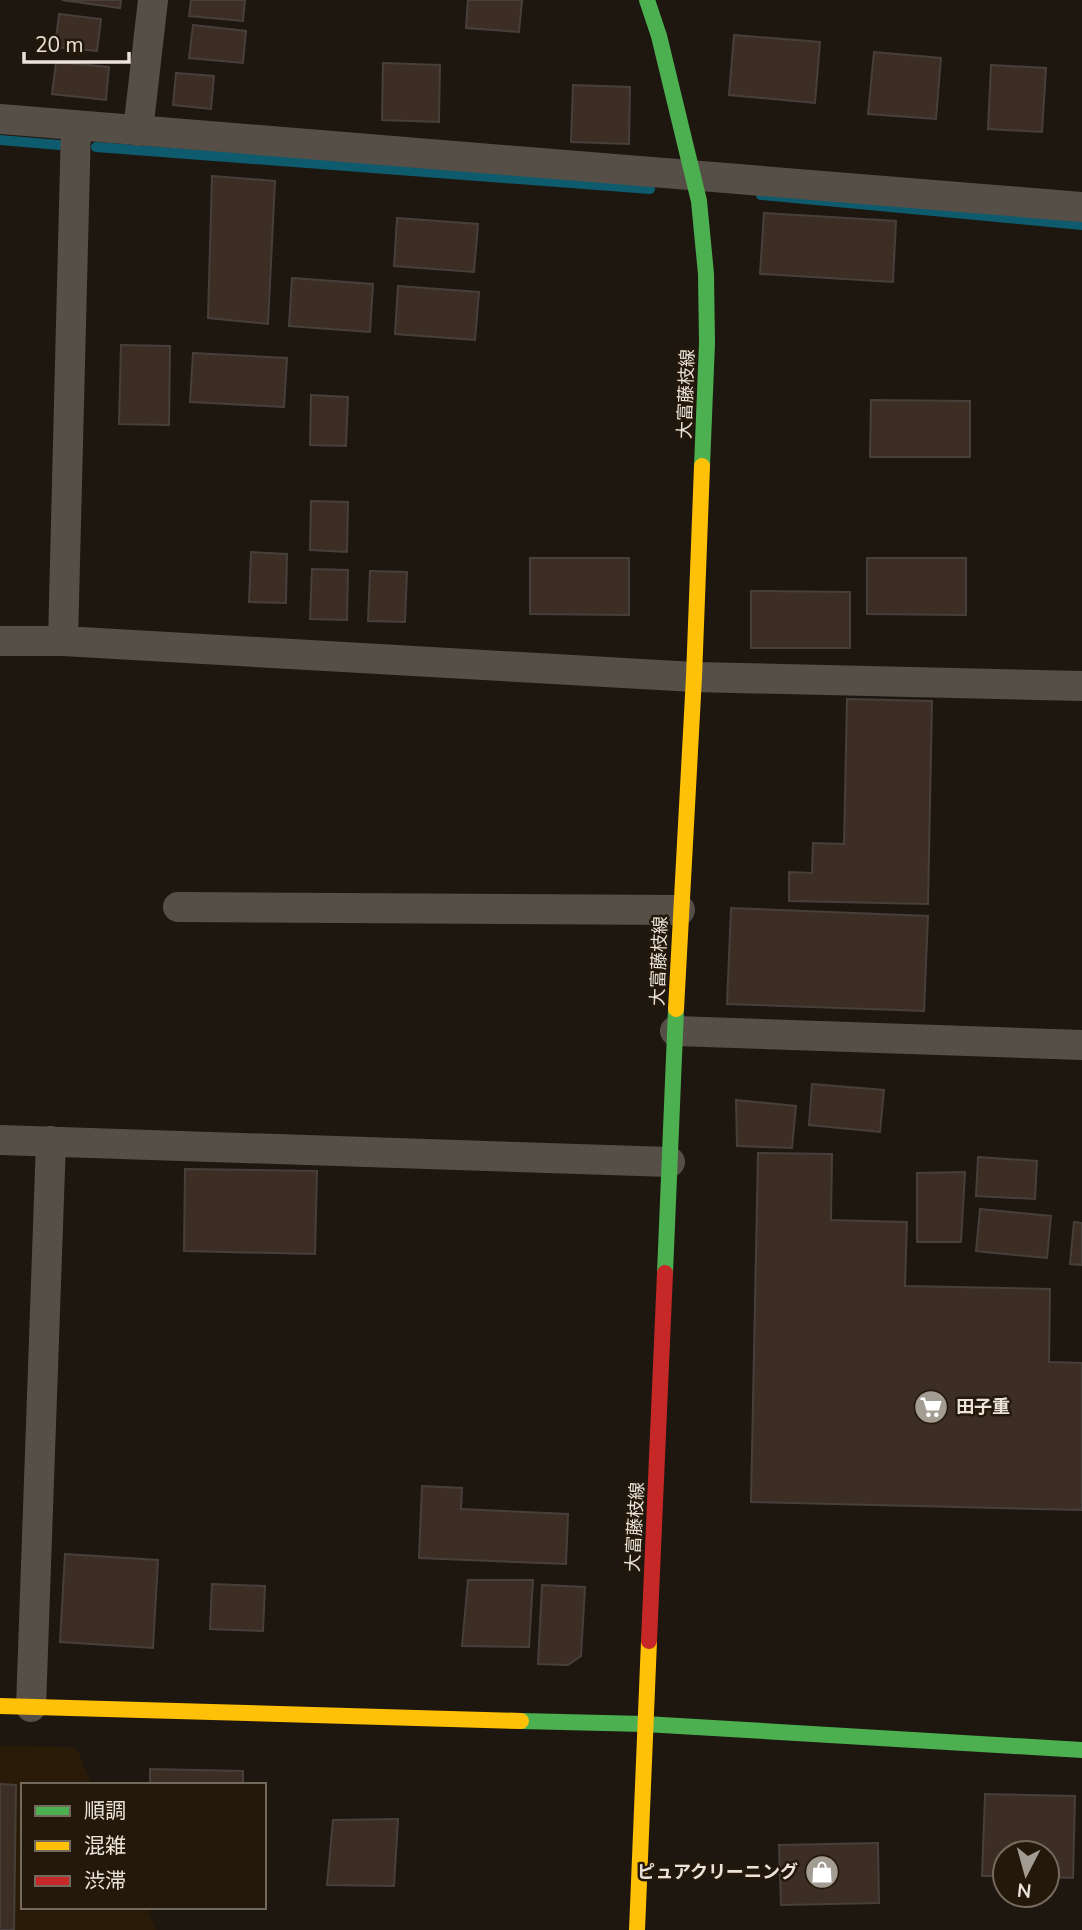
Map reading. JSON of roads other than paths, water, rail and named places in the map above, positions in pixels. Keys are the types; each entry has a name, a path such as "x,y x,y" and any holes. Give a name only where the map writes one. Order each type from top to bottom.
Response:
{"main road":[{"name":"大富藤枝線","path":"637,1930 707,343 706,274 695,177 659,36 647,0"},
{"path":"0,1706 645,1724 1082,1750"}],"street":[{"path":"138,131 153,0"},
{"path":"0,119 1082,207"},
{"path":"63,641 76,126"},
{"path":"0,641 63,641 694,677 1082,686"},
{"path":"178,907 680,910"},
{"path":"675,1031 1082,1045"},
{"path":"0,1140 670,1162"},
{"path":"31,1707 51,1141"}],"waterway":[{"path":"0,140 59,145"},
{"path":"96,147 650,189"},
{"path":"761,195 1082,225"}],"place":[{"name":"田子重","path":"931,1407"},
{"name":"ピュアクリーニング","path":"822,1872"}]}
